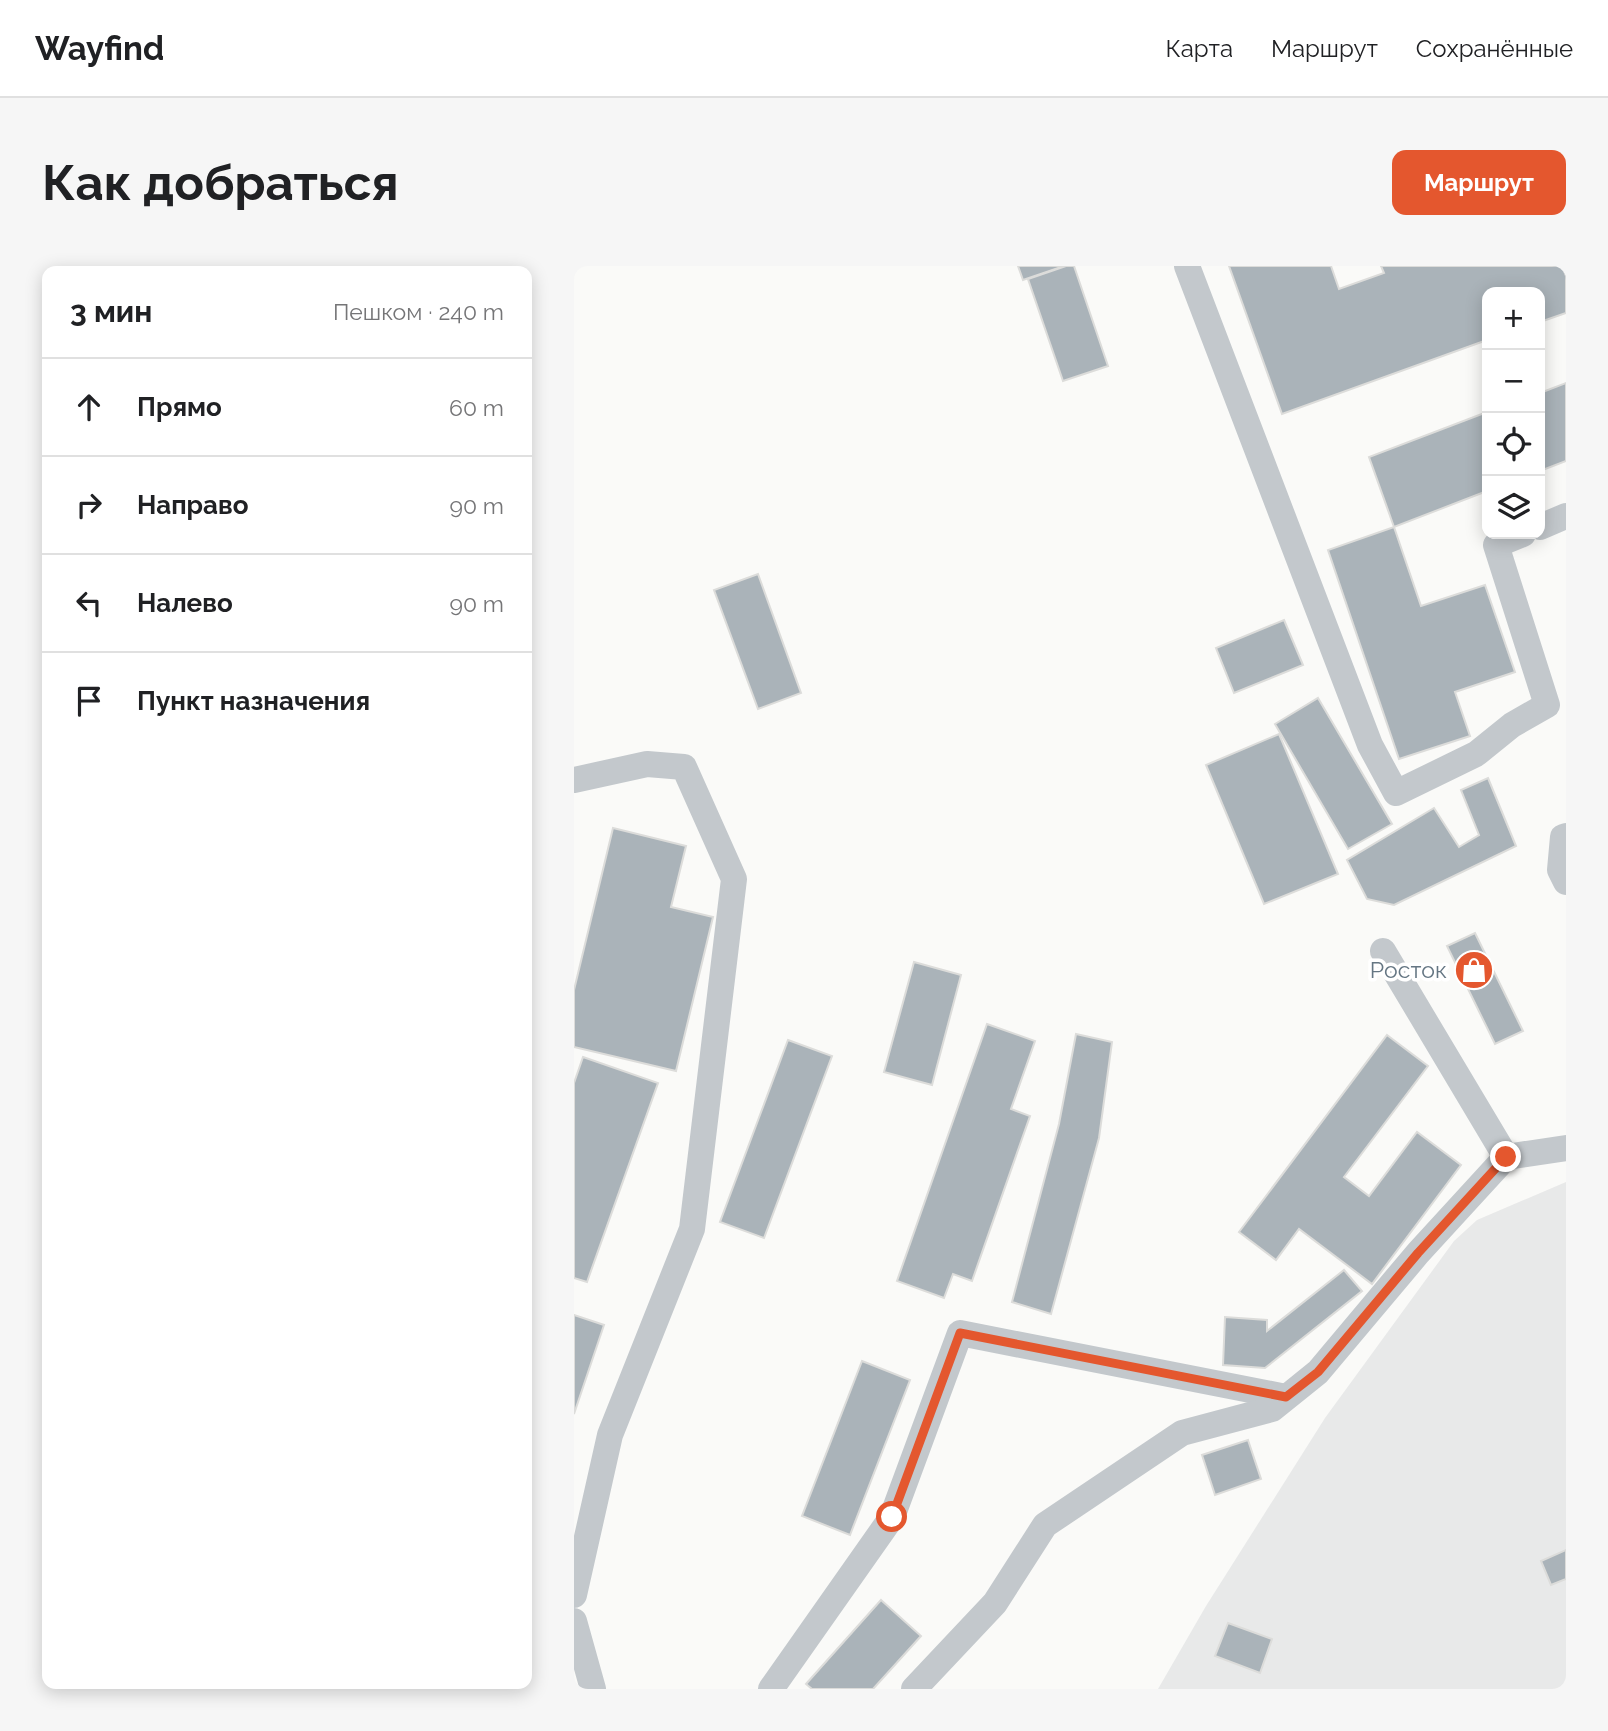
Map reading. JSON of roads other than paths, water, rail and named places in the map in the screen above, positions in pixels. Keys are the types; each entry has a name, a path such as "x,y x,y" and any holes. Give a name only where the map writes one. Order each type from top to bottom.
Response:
{"lane":[{"path":"1187,266 1370,745 1396,793 1476,754 1512,725 1547,705 1496,545 1511,539"},
{"path":"1545,525 1566,516"},
{"path":"574,780 647,764 684,767 734,879 692,1229 610,1435 574,1595"},
{"path":"1566,835 1563,837 1560,870 1566,882"},
{"path":"1383,951 1506,1157"},
{"path":"914,1689 995,1603 1045,1525 1182,1433 1272,1409 1318,1372 1418,1253 1506,1157 1566,1148"},
{"path":"771,1689 892,1517 960,1333 1286,1397"},
{"path":"574,1621 579,1663 593,1689"}],"place":[{"name":"Росток","path":"1474,970"}]}
